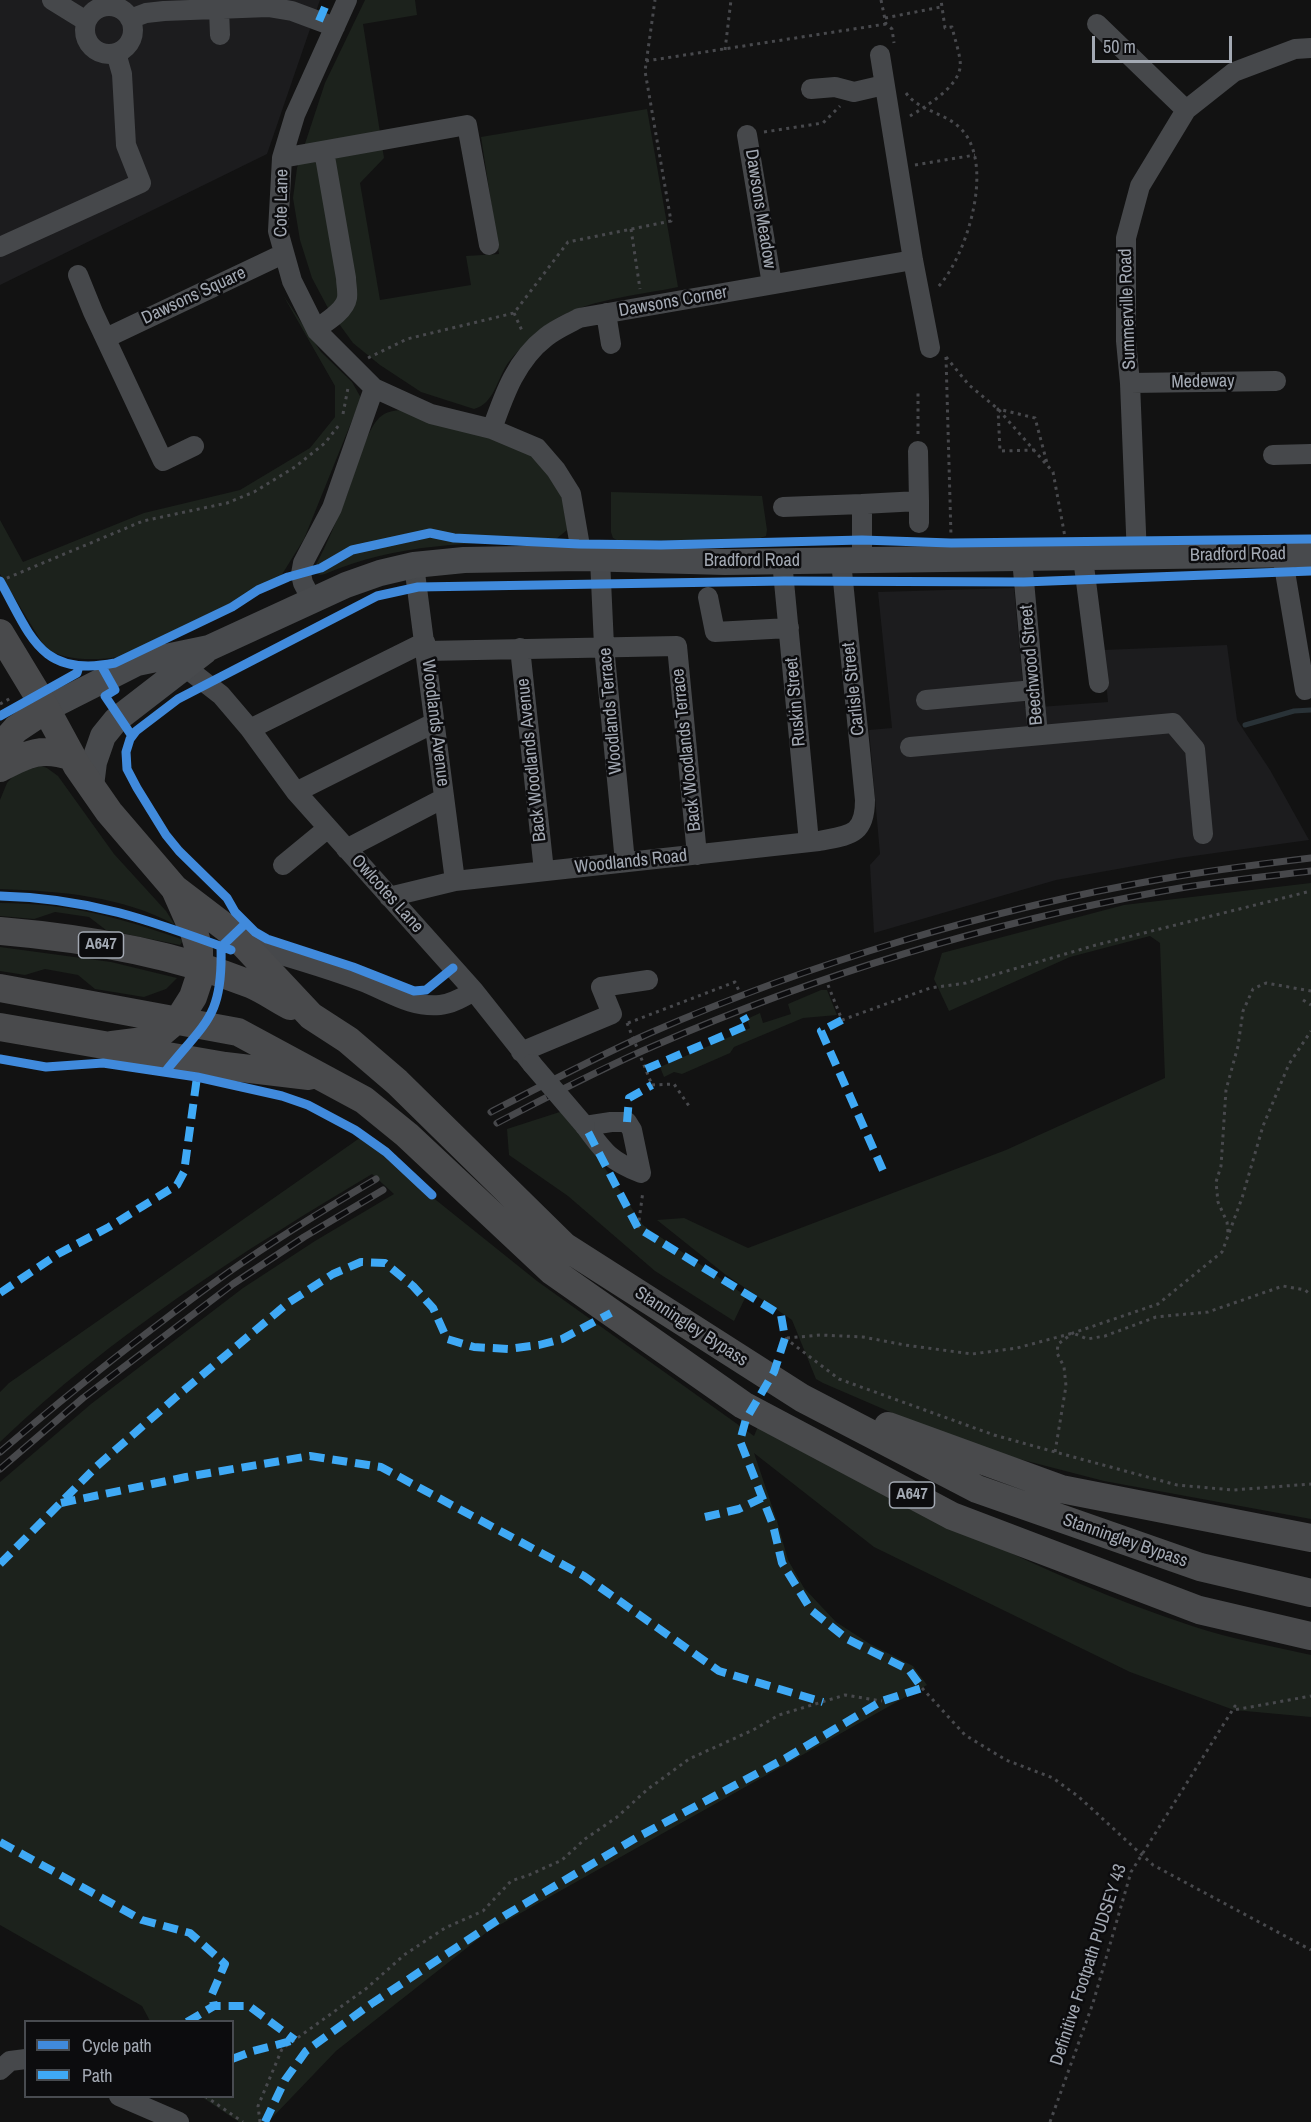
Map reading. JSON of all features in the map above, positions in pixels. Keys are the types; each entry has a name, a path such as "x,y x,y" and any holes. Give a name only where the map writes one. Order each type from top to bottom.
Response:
{"highway":[{"path":"0,633 90,786 174,889 194,932 199,950 199,979 181,1016 162,1032 144,1041 112,1045"},
{"path":"0,747 16,729 46,709"},
{"path":"0,768 34,752 54,752 72,758"},
{"name":"Stanningley Bypass","path":"174,889 234,934 311,1016 348,1040 398,1082 564,1246 802,1398 977,1489 1200,1567 1311,1593"},
{"name":"A647","path":"0,931 93,943 178,961 251,985 311,1016"},
{"name":"Stanningley Bypass","path":"0,988 238,1032 364,1100 407,1135 552,1271 743,1405 952,1516 1199,1610 1311,1636"},
{"name":"A647","path":"0,1028 112,1045 225,1066 326,1078"},
{"path":"698,1331 774,1372 878,1422 1061,1489 1311,1538"}],"main road":[{"name":"Bradford Road","path":"46,709 137,663 209,648 346,585 380,573 414,565 464,560 852,561 1311,554"},
{"name":"Bradford Road","path":"90,786 94,762 103,736 116,720 209,648"}],"street":[{"path":"52,0 86,21"},
{"name":"Cote Lane","path":"347,0 296,115 282,158 278,231 292,281 316,328 374,388 430,414 492,429 537,448 556,470 571,494 591,559"},
{"path":"130,19 146,13 219,9 267,3 335,27"},
{"path":"111,6 121,9 130,19 134,35 122,51 102,54 93,49 87,41 86,21 101,7 111,6"},
{"path":"219,9 220,35"},
{"path":"1097,24 1186,110"},
{"name":"Summerville Road","path":"1137,557 1130,383 1126,341 1125,238 1140,186 1186,110 1234,72 1295,49 1311,48"},
{"path":"0,247 141,183 126,145 122,74 116,53"},
{"path":"888,53 884,85 912,260 922,305 938,353"},
{"path":"811,89 835,87 854,92 884,85"},
{"path":"282,158 467,125 489,244"},
{"name":"Dawsons Meadow","path":"747,135 772,284"},
{"path":"316,328 331,319 344,305 347,298 346,278 324,151"},
{"name":"Dawsons Square","path":"106,338 283,254"},
{"name":"Dawsons Corner","path":"492,429 505,392 524,359 547,336 579,318 912,260"},
{"path":"78,275 163,460 194,446"},
{"path":"606,314 611,344"},
{"name":"Medeway","path":"1130,383 1276,381"},
{"path":"312,600 303,583 303,563 332,508 374,388"},
{"path":"918,451 919,523"},
{"path":"1273,455 1311,454"},
{"path":"783,507 919,501"},
{"name":"Carlisle Street","path":"862,504 852,561 865,818"},
{"path":"1282,554 1305,690"},
{"path":"1076,558 1100,683"},
{"name":"Woodlands Terrace","path":"591,559 604,646 626,862"},
{"name":"Beechwood Street","path":"1022,559 1038,735"},
{"name":"Ruskin Street","path":"782,561 809,842"},
{"name":"Woodlands Avenue","path":"414,565 455,881"},
{"path":"708,597 715,633 789,628"},
{"path":"250,729 426,646 520,648 604,646"},
{"name":"Back Woodlands Terrace","path":"604,646 677,646 698,855"},
{"name":"Back Woodlands Avenue","path":"520,648 544,871"},
{"name":"Owlcotes Lane","path":"185,668 221,695 250,729 296,792 474,991 606,1154 643,1177"},
{"path":"926,700 1034,690"},
{"path":"296,792 434,723"},
{"path":"910,747 1173,723 1195,749 1203,834"},
{"path":"346,849 444,798"},
{"name":"Woodlands Road","path":"389,897 455,881 809,842 853,834 865,818"},
{"path":"283,865 328,828"},
{"path":"244,945 306,962 364,982 403,1001 423,1005 441,1005 459,1000 474,991"},
{"path":"527,1058 612,1014 601,987 648,980"},
{"path":"585,1126 627,1122 632,1130 643,1177"},
{"path":"0,2070 10,2061 24,2059"},
{"path":"121,2098 179,2122"}],"path":[{"path":"0,581 143,521 227,503 254,492 295,467 318,449 341,423 352,367 407,339 514,313 568,242 671,221 645,71 655,0"},
{"path":"725,50 731,0"},
{"path":"881,0 886,24 892,29 888,53"},
{"path":"892,127 925,108 943,93 960,68 952,27 945,28 941,0"},
{"path":"885,18 941,7"},
{"path":"646,61 886,24"},
{"path":"904,90 913,102 959,127 968,138 975,155 977,170 976,192 963,243 954,265 943,282 922,305"},
{"path":"747,135 823,123 854,92"},
{"path":"898,168 975,155"},
{"path":"631,229 643,307"},
{"path":"938,353 969,385 998,409 1053,472 1076,558"},
{"path":"938,353 952,559"},
{"path":"918,393 918,451"},
{"path":"998,409 1000,450 1035,450"},
{"path":"998,409 1035,418 1047,465"},
{"path":"0,704 13,697"},
{"path":"828,985 842,1020 930,988 966,983 1096,945 1311,891"},
{"path":"689,1106 674,1084 652,1085 627,1023 735,982 739,991"},
{"path":"1229,1234 1227,1222 1218,1202 1216,1182 1221,1166 1226,1090 1238,1046 1243,1011 1252,989 1266,983 1311,991"},
{"path":"1303,1000 1311,1005"},
{"path":"1311,1031 1289,1064 1263,1126 1242,1198 1222,1252 1158,1304 1073,1333 1017,1348 972,1354 905,1345 863,1336 821,1335 785,1338 839,1379 994,1435 1055,1452 1177,1485 1233,1490 1311,1484"},
{"path":"638,1228 643,1177"},
{"path":"1073,1333 1086,1339 1105,1336 1156,1317 1208,1312 1283,1286 1305,1290 1311,1295"},
{"path":"1055,1452 1066,1386 1064,1368 1057,1353 1059,1344 1073,1333"},
{"path":"922,1688 965,1735 1006,1760 1053,1778 1079,1797 1153,1865 1311,1950"},
{"path":"260,2122 258,2106 282,2049 367,1988 404,1954 445,1928 483,1911 511,1881 562,1860 585,1839 617,1817 648,1789 689,1759 753,1730 779,1715 845,1695 882,1701"},
{"path":"207,2098 243,2122"}],"shaded area":[{"path":"0,0 320,0 267,154 0,285"},
{"path":"365,0 415,0 417,15 363,24 384,158 360,183 380,300 471,285 466,256 499,254 481,137 647,109 678,287 595,303 551,322 534,335 508,363 491,396 481,406 474,409 421,392 380,365 353,343 329,310 312,278 300,240 293,198 297,168 325,83"},
{"path":"283,295 321,352 352,382 361,398 304,539 281,576 119,657 80,659 51,651 44,646 0,574 0,520 23,562 144,513 240,490 310,448 335,417 335,386"},
{"path":"405,410 431,422 503,442 534,457 550,474 561,495 567,518 567,530 556,539 546,541 461,544 406,550 352,564 325,574 316,573 315,567 347,495 369,433 379,418 385,414"},
{"path":"611,492 762,496 766,536 757,539 619,541 613,538 611,532"},
{"path":"1014,588 1025,708 1108,702 1103,650 1227,645 1237,720 1270,770 1309,840 1179,858 1056,880 874,933 870,865 880,854 869,730 892,728 878,592"},
{"path":"41,766 58,776 114,854 166,911 175,925 134,907 112,901 45,891 0,889 0,800 7,783 16,773"},
{"path":"1311,883 1311,1519 1104,1481 969,1446 823,1383 816,1379 792,1320 726,1275 657,1220 684,1218 748,1248 1006,1150 1165,1078 1160,943 1150,936 1070,957 949,1011 934,979 942,953 1124,905"},
{"path":"0,903 48,906 92,913 158,931 181,939 182,942 180,945 106,930 89,917 55,912 34,919 0,916"},
{"path":"0,947 111,962 177,978 166,989 144,997 95,989 78,975 45,969 25,975 0,971"},
{"path":"821,990 827,990 837,1015 803,1018 734,1047 730,1053 682,1074 674,1072 664,1077 660,1067 750,1028 747,1019 760,1013 763,1023 791,1014 788,1004"},
{"path":"566,1110 643,1225 746,1296 734,1321 655,1271 568,1196 509,1155 507,1129"},
{"path":"364,1135 416,1184 537,1281 754,1436 759,1424 971,1534 1080,1584 1221,1635 1311,1655 1311,1717 1234,1710 1130,1672 874,1547 754,1453 788,1560 804,1588 836,1622 870,1644 913,1666 927,1685 487,1932 336,2051 268,2122 239,2122 203,2098 234,2098 234,2020 149,2020 142,2006 0,1925 0,1482 91,1404 243,1288 315,1241 394,1194 372,1174 274,1234 178,1297 132,1331 42,1403 0,1442 0,1392 9,1383"}],"waterway":[{"path":"1245,725 1294,711 1311,710"}],"railway":[{"path":"491,1112 650,1033 837,961 967,922 1097,891 1199,873 1311,858"},
{"path":"497,1123 576,1082 656,1045 779,996 905,954 969,935 1098,904 1200,885 1311,871"},
{"path":"0,1452 111,1361 226,1274 300,1225 376,1179"},
{"path":"0,1469 83,1398 233,1284 304,1237 383,1190"}],"marked path":[{"path":"319,21 328,0"},
{"path":"646,1069 748,1025 743,1016"},
{"path":"842,1020 821,1031 885,1175"},
{"path":"0,1293 58,1254 109,1227 177,1185 184,1172 197,1077"},
{"path":"627,1122 629,1098 652,1085"},
{"path":"265,2122 285,2080 306,2051 371,2004 504,1916 636,1838 786,1758 882,1701 922,1688 909,1670 847,1639 811,1610 782,1563 773,1525 740,1441 746,1419 774,1372 785,1338 781,1315 638,1228 585,1126"},
{"path":"0,1564 97,1466 288,1303 333,1274 361,1262 385,1263 413,1286 433,1308 447,1339 474,1347 508,1349 539,1345 562,1339 611,1313"},
{"path":"61,1503 186,1477 310,1456 381,1467 584,1576 719,1671 823,1702"},
{"path":"705,1517 739,1509 762,1498"},
{"path":"0,1842 142,1920 190,1933 225,1964 212,1994 214,2006"},
{"path":"190,2020 214,2006 249,2006 295,2040"},
{"path":"234,2058 295,2040"}],"cycle path":[{"path":"0,581 20,619 41,648 54,658 70,664 90,666 115,663 232,607 258,590 288,577 321,568 352,550 430,533 454,538 661,545 862,540 951,543 1311,539"},
{"path":"453,968 426,990 414,991 353,967 267,939 255,932 235,912 227,898 166,835 127,769 126,752 130,739 136,731 178,699 377,596 418,587 784,581 1024,582 1311,571"},
{"path":"101,665 115,690 105,696 132,736"},
{"path":"0,716 77,673 79,666"},
{"path":"0,896 62,901 118,912 231,950"},
{"path":"165,1072 209,1017 219,989 221,947 246,923"},
{"path":"0,1059 46,1067 103,1063 197,1077 282,1096 308,1105 355,1130 386,1152 432,1195"}]}
